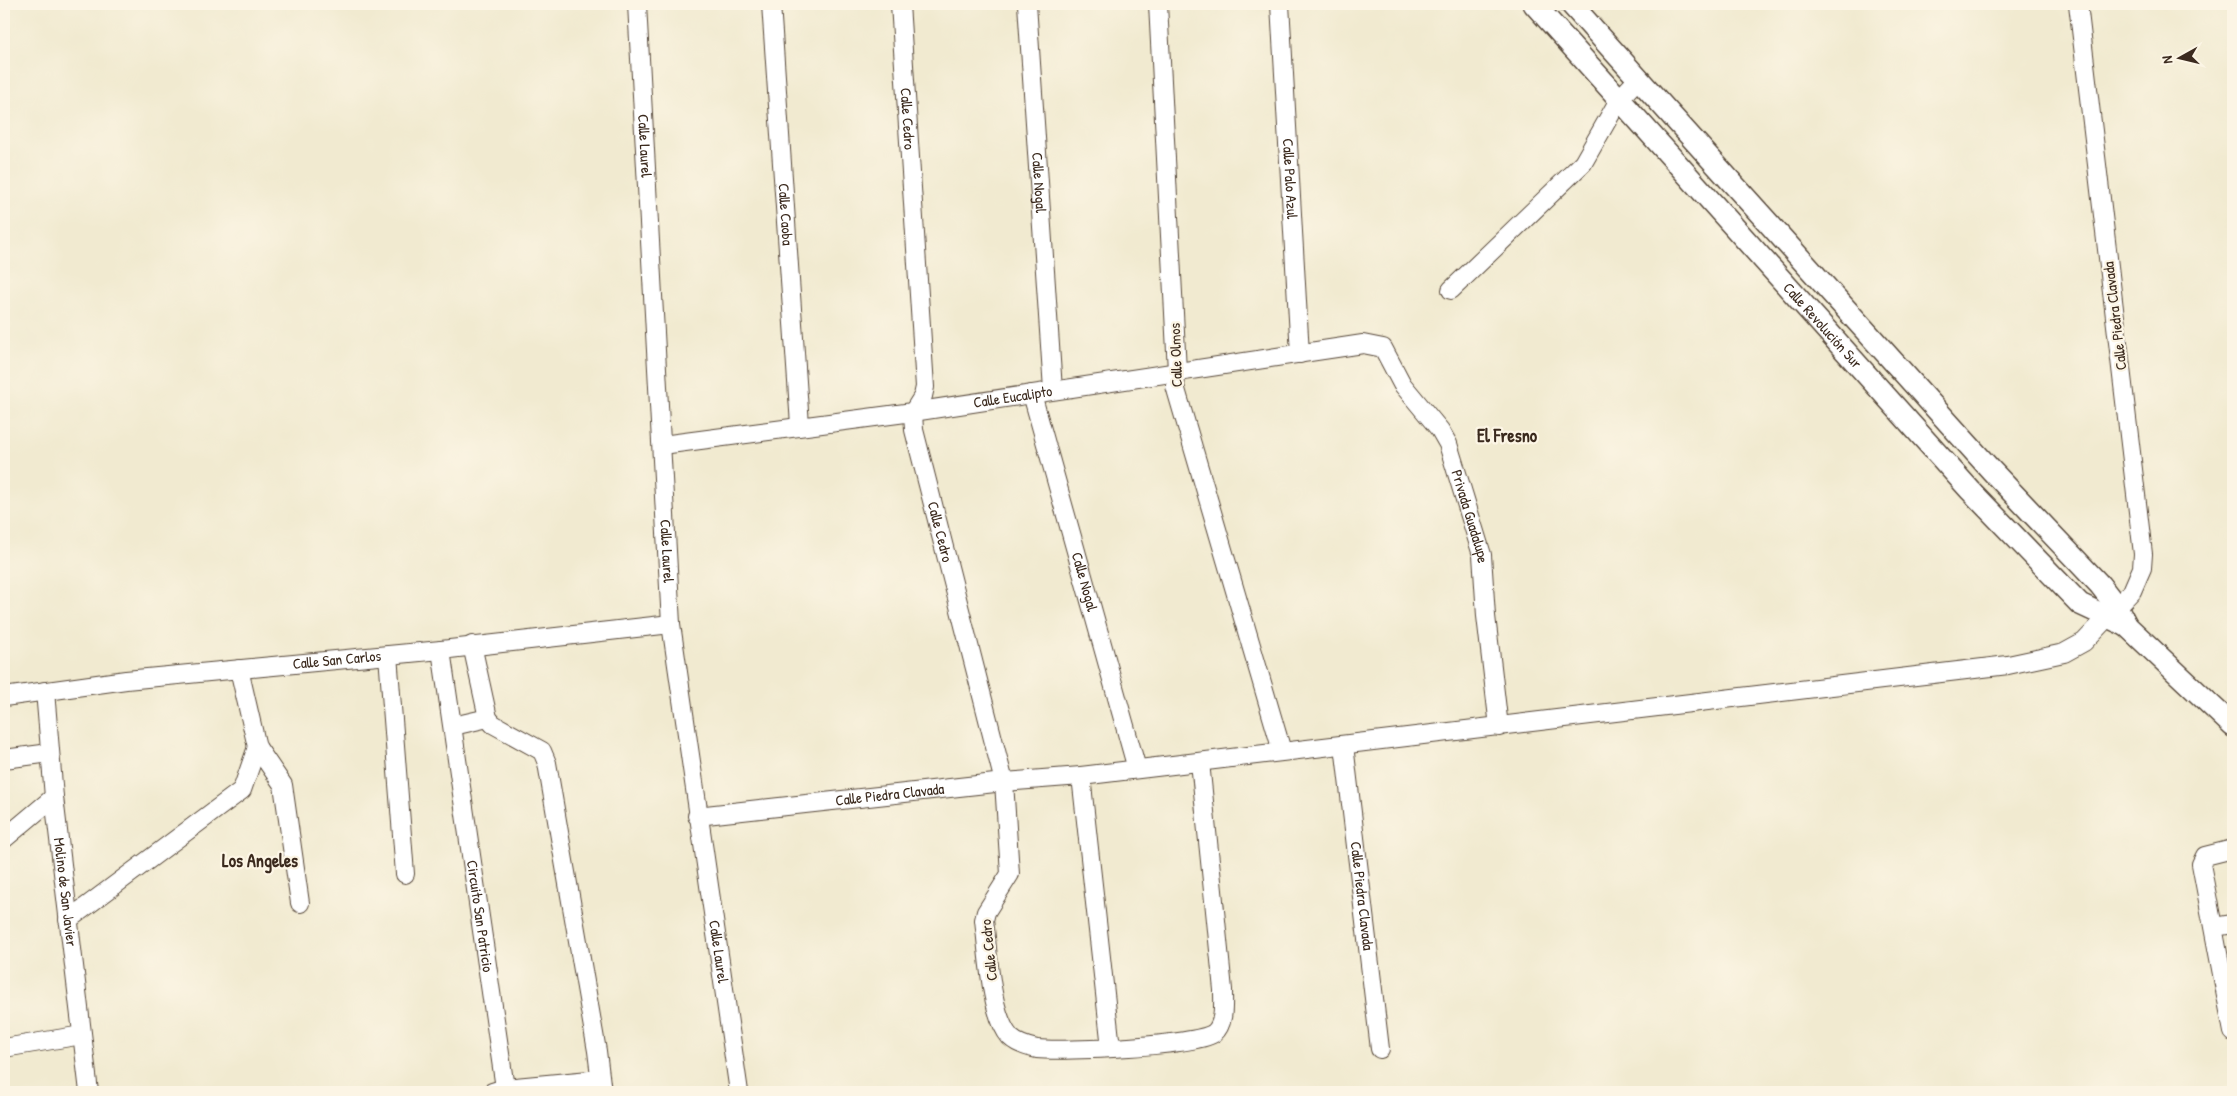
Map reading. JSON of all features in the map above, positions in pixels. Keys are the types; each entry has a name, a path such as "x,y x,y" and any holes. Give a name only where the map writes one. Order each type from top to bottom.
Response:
{"main road":[{"name":"Calle Revolución Sur","path":"1534,4 1970,490 2080,604 2123,623"},
{"name":"Calle Revolución Sur","path":"1571,4 1991,470 2100,585 2123,623 2233,726"},
{"path":"1843,348 1864,329"},
{"path":"1970,490 1991,470"}],"street":[{"name":"Calle Laurel","path":"638,4 671,624 697,816 739,1092"},
{"name":"Calle Caoba","path":"772,4 800,425"},
{"name":"Calle Cedro","path":"900,4 925,387 923,396 913,412 918,450 1004,782 1010,874 986,912 984,920 996,1006 1005,1029 1018,1043 1051,1050 1111,1048"},
{"name":"Calle Nogal","path":"1027,4 1053,390"},
{"name":"Calle Olmos","path":"1158,4 1177,371 1175,386 1282,751"},
{"name":"Calle Palo Azul","path":"1280,4 1300,354"},
{"name":"Calle Piedra Clavada","path":"697,816 1004,782 1081,776 2034,661 2064,653 2123,623 2132,591 2142,568 2142,538 2078,4"},
{"path":"1452,290 1582,163 1620,98 1639,78"},
{"name":"Calle Eucalipto","path":"662,445 800,425 913,412 1363,344"},
{"name":"Privada Guadalupe","path":"1363,344 1377,345 1387,353 1402,384 1440,430 1448,444 1482,555 1486,616 1499,727"},
{"name":"Calle Nogal","path":"1032,394 1137,769"},
{"name":"Calle San Carlos","path":"4,697 126,680 441,650 671,624"},
{"path":"453,726 488,718 472,645"},
{"name":"Circuito San Patricio","path":"441,650 453,726 498,1090 601,1086 597,1051 546,763 542,752 492,724 488,718"},
{"path":"388,655 405,874"},
{"path":"239,669 257,746 283,785 300,903"},
{"name":"Molino de San Javier","path":"45,692 54,797 89,1092"},
{"name":"Calle Piedra Clavada","path":"1344,745 1380,1049"},
{"path":"68,920 242,790 257,746"},
{"path":"4,759 50,753"},
{"path":"1081,776 1111,1048 1204,1038 1217,1030 1222,1020 1222,990 1200,762"},
{"path":"4,839 54,797"},
{"path":"2233,849 2204,856 2201,864 2233,1032"},
{"path":"2214,927 2233,924"},
{"path":"4,1048 82,1035"}],"district":[{"name":"El Fresno","path":"1507,436"},
{"name":"Los Angeles","path":"260,861"}]}
